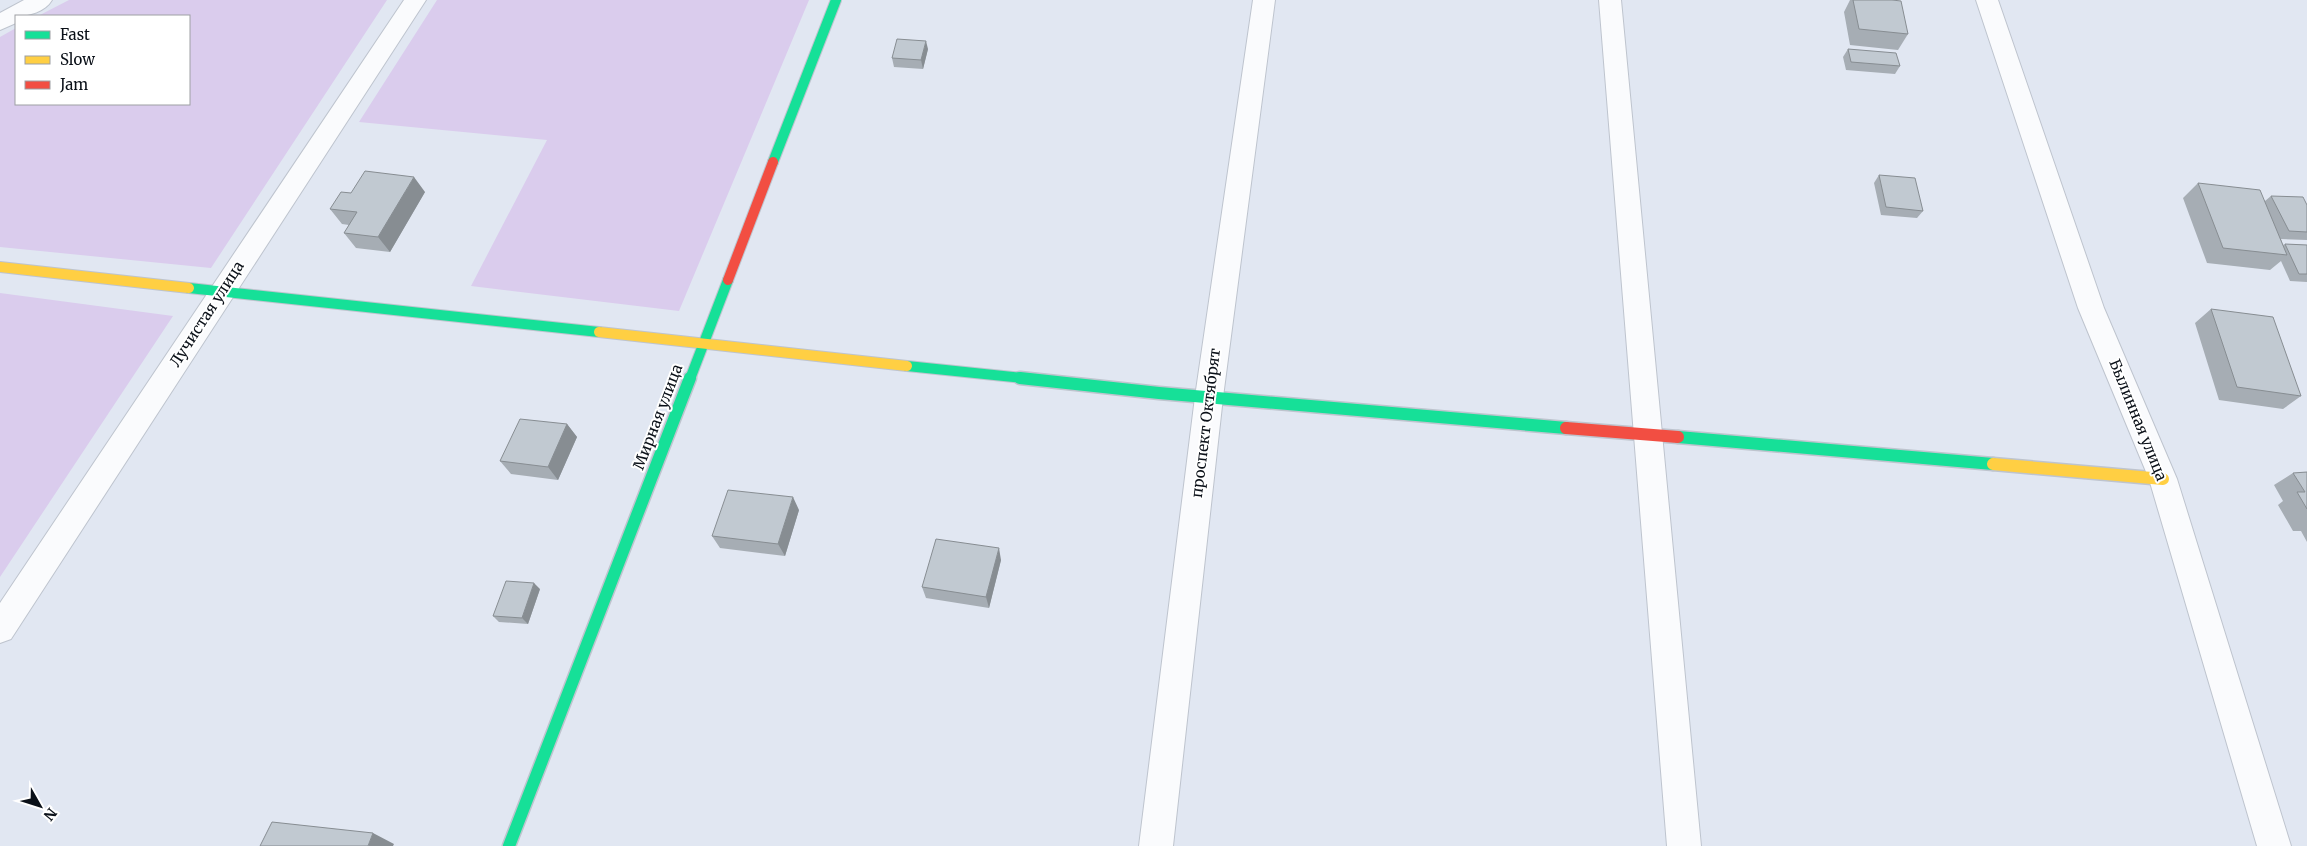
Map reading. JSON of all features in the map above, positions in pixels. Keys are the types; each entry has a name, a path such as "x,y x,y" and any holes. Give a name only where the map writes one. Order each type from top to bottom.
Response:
{"street":[{"path":"0,22 41,0"},
{"name":"Лучистая улица","path":"0,629 416,0"},
{"name":"Мирная улица","path":"509,846 836,0"},
{"name":"проспект Октябрят","path":"1156,846 1209,397 1264,0"},
{"path":"1610,0 1646,434 1684,846"},
{"name":"Былинная улица","path":"1987,0 2091,308 2163,478 2205,611 2274,846"},
{"path":"0,267 702,344 1209,397 2163,478"}],"shaded area":[{"path":"69,0 387,0 211,268 0,247 0,37 15,29 15,105 190,105 190,15 40,15"},
{"path":"437,0 809,0 679,311 471,286 547,140 359,122"},
{"path":"0,293 173,316 0,577"}],"building":[{"path":"1853,0 1901,1 1908,34 1859,29"},
{"path":"897,39 926,41 921,60 892,58"},
{"path":"1848,49 1896,53 1900,66 1851,62"},
{"path":"365,171 414,177 378,237 344,233 357,212 330,209 341,192 351,193"},
{"path":"1879,175 1915,178 1923,211 1886,207"},
{"path":"2198,183 2260,190 2287,255 2223,248"},
{"path":"2271,196 2303,197 2307,205 2307,232 2289,231"},
{"path":"2285,244 2307,245 2307,274 2299,274"},
{"path":"2211,309 2273,317 2301,396 2237,387"},
{"path":"520,419 567,424 548,467 500,461"},
{"path":"2307,472 2307,509 2297,492 2305,492 2293,473"},
{"path":"728,490 793,497 778,544 712,536"},
{"path":"936,539 999,548 986,597 922,587"},
{"path":"506,581 534,583 522,618 493,616"},
{"path":"272,822 373,833 368,846 260,846"}],"traffic: fast":[{"path":"773,162 836,0"},
{"path":"509,846 728,280"},
{"path":"189,288 599,332"},
{"path":"907,366 1159,393 1566,428"},
{"path":"1678,437 1993,464"}],"traffic: slow":[{"path":"0,267 189,288"},
{"path":"599,332 907,366"},
{"path":"1993,464 2163,479"}],"traffic: jam":[{"path":"728,280 773,162"},
{"path":"1566,428 1678,437"}]}
